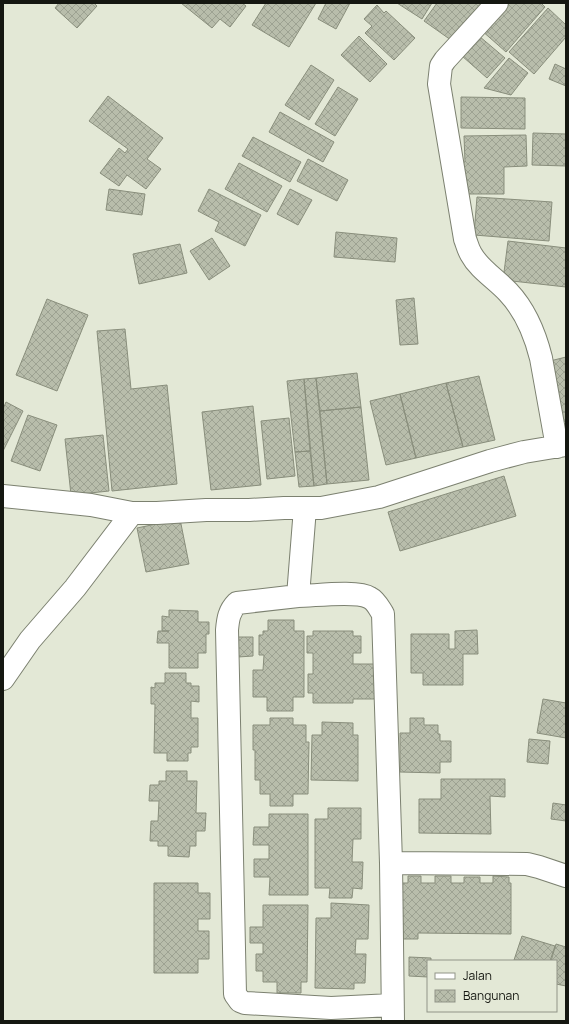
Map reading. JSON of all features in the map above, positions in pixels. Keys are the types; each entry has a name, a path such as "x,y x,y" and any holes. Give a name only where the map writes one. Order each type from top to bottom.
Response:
{"street":[{"path":"3,496 91,505 132,513 328,507 379,497 490,461 524,452 562,446 538,345 530,327 522,310 508,292 485,271 471,254 465,239 439,84 441,66 445,60 497,3"},
{"path":"298,596 305,508"},
{"path":"3,679 30,640 75,588 132,513"},
{"path":"355,594 368,597 375,601 383,614 391,863 393,1013 245,1003 240,1001 235,994 227,630 229,617 231,609 238,603 298,596 355,594"},
{"path":"391,863 527,864 566,876"}],"building":[{"path":"59,3 94,3 97,6 77,28 55,8"},
{"path":"181,3 242,3 246,6 230,27 220,19 212,28"},
{"path":"266,3 316,3 289,47 252,25"},
{"path":"326,3 350,3 336,29 318,19"},
{"path":"397,3 432,3 422,19"},
{"path":"437,3 485,3 458,45 424,21"},
{"path":"506,3 541,3 545,7 506,52 481,30"},
{"path":"377,5 384,13 386,11 415,38 394,60 365,33 372,26 364,19"},
{"path":"548,8 566,25 566,37 534,74 509,52"},
{"path":"359,36 387,64 370,82 341,55"},
{"path":"479,36 505,58 487,78 462,56"},
{"path":"509,58 528,73 511,95 484,88"},
{"path":"555,64 566,69 566,86 549,79"},
{"path":"311,65 334,80 309,120 285,105"},
{"path":"338,87 358,99 335,136 315,124"},
{"path":"108,96 163,138 147,159 161,169 146,189 127,175 119,186 100,173 119,148 125,153 128,149 89,121"},
{"path":"461,97 525,98 525,129 461,128"},
{"path":"280,112 334,142 323,162 269,132"},
{"path":"533,133 566,134 566,166 532,165"},
{"path":"526,135 527,166 504,167 504,194 459,194 459,162 465,162 464,136"},
{"path":"253,137 301,162 290,182 242,156"},
{"path":"308,159 348,180 337,201 297,181"},
{"path":"239,163 282,186 267,212 225,189"},
{"path":"109,189 145,194 142,215 106,210"},
{"path":"209,189 261,215 245,246 215,231 219,222 198,211"},
{"path":"290,189 312,200 298,225 277,214"},
{"path":"477,197 552,202 549,241 474,235"},
{"path":"336,232 397,238 395,262 334,257"},
{"path":"212,238 230,266 209,280 190,251"},
{"path":"508,241 566,248 566,287 503,280"},
{"path":"180,244 187,273 139,284 133,254"},
{"path":"414,298 418,344 400,345 396,300"},
{"path":"47,299 88,315 57,391 16,375"},
{"path":"125,329 131,389 167,385 177,484 112,491 97,331"},
{"path":"566,357 566,421 562,422 546,362"},
{"path":"357,373 361,407 320,411 316,378"},
{"path":"479,376 495,440 463,447 446,383"},
{"path":"316,378 327,484 314,486 304,379"},
{"path":"304,379 310,451 295,452 287,381"},
{"path":"446,383 463,447 416,458 400,394"},
{"path":"400,394 416,458 386,465 370,401"},
{"path":"6,402 23,411 3,451 3,409"},
{"path":"253,406 261,485 211,490 202,412"},
{"path":"361,407 369,480 327,484 320,411"},
{"path":"28,415 57,425 40,471 11,461"},
{"path":"289,418 295,476 267,479 261,421"},
{"path":"103,435 109,491 71,495 65,439"},
{"path":"310,451 314,486 299,487 295,452"},
{"path":"504,476 516,516 400,551 388,512"},
{"path":"180,519 189,564 146,572 137,528"},
{"path":"169,610 198,611 198,622 209,622 209,634 206,634 206,653 198,653 198,668 169,668 169,643 157,643 158,631 162,631 162,616 169,617"},
{"path":"268,620 294,620 294,631 304,631 304,697 293,697 293,711 267,711 267,697 253,697 253,670 263,670 264,655 259,655 259,635 263,635 263,631 268,631"},
{"path":"477,630 478,654 463,654 463,685 423,685 423,673 411,673 411,634 449,634 449,649 455,649 455,631"},
{"path":"313,631 353,631 353,636 361,636 361,653 353,653 353,664 375,664 375,699 353,699 353,703 313,703 313,693 308,693 308,674 313,674 313,653 307,653 307,636 313,636"},
{"path":"237,637 253,637 253,656 238,657"},
{"path":"165,673 186,673 186,683 191,683 191,686 199,686 199,702 191,701 191,718 198,718 198,747 191,747 191,753 188,753 188,761 167,761 167,753 154,753 155,704 151,704 151,687 155,688 155,683 165,683"},
{"path":"543,699 566,703 566,738 537,733"},
{"path":"270,718 293,718 293,725 306,725 306,742 309,742 308,794 293,794 293,806 270,806 270,794 260,794 260,780 255,780 253,725 270,725"},
{"path":"410,718 424,718 424,725 438,725 440,741 451,741 451,762 440,762 440,773 400,772 400,733 410,733"},
{"path":"322,722 353,723 353,735 358,735 358,781 311,780 312,735 322,735"},
{"path":"529,739 550,741 548,764 527,762"},
{"path":"166,771 187,771 187,781 197,781 196,813 206,813 205,831 196,831 196,846 190,846 189,857 168,856 168,846 158,846 158,841 150,841 151,821 158,821 159,801 149,801 150,785 159,785 159,781 166,781"},
{"path":"441,779 505,779 505,797 490,796 491,834 419,833 419,799 441,799"},
{"path":"553,803 566,805 566,821 551,819"},
{"path":"328,808 361,808 361,839 353,839 352,862 363,862 362,889 353,888 352,898 329,898 330,888 315,888 315,819 328,819"},
{"path":"269,814 308,814 308,895 269,895 270,877 254,877 254,859 269,859 269,845 253,845 254,827 269,827"},
{"path":"408,876 421,876 421,883 435,883 435,876 451,876 451,883 464,883 464,877 480,877 480,883 493,883 493,876 509,877 509,883 511,883 511,934 418,933 418,939 396,939 396,883 408,883"},
{"path":"154,883 198,883 198,893 210,893 210,919 198,919 198,931 209,931 209,959 198,959 198,973 154,973"},
{"path":"331,903 369,905 368,939 356,939 355,954 366,954 365,983 354,983 354,989 315,988 316,918 331,918"},
{"path":"263,905 308,905 307,982 301,982 301,993 277,993 277,982 263,982 263,971 256,971 256,954 263,954 263,943 250,943 250,927 263,927"},
{"path":"522,936 555,946 550,960 514,960"},
{"path":"556,944 566,947 566,986 557,984 557,960 551,960"},
{"path":"409,957 431,958 431,960 427,960 427,977 409,976"}]}
